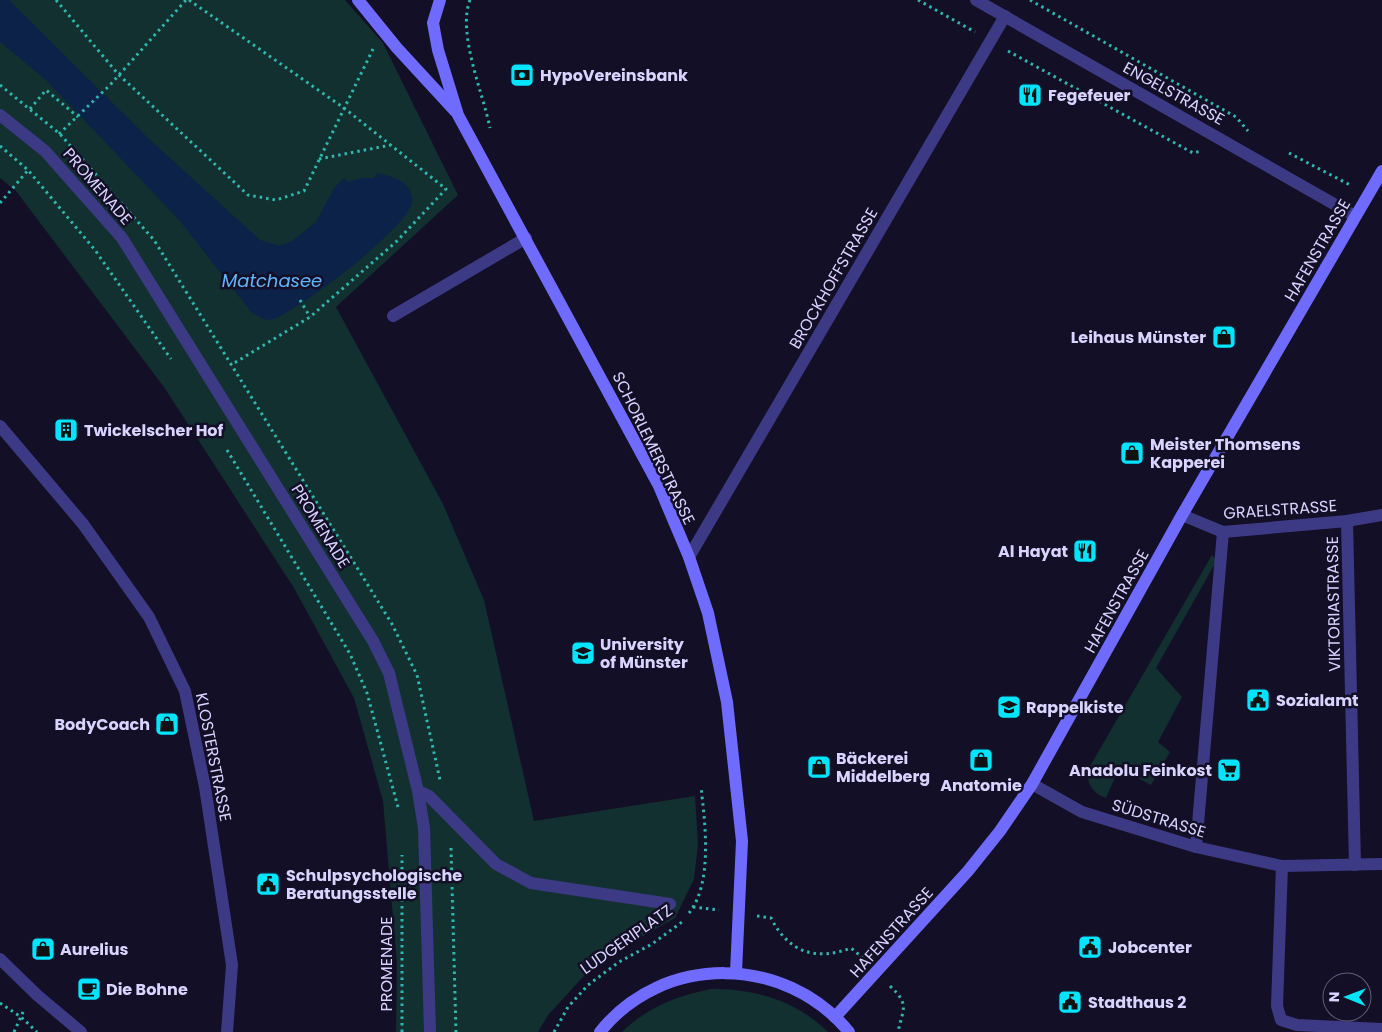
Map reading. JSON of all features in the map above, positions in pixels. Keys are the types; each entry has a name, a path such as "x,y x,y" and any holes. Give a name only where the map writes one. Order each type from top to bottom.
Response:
{"main road":[{"path":"358,0 397,48 458,115"},
{"name":"SCHORLEMERSTRASSE","path":"440,0 434,23 438,50 458,115 659,486 689,557 708,613 727,702 742,841 736,972"},
{"name":"HAFENSTRASSE","path":"835,1017 968,871 1000,831 1032,784 1182,515 1382,171"},
{"path":"600,1032 622,1008 662,985 705,973 736,972 772,979 790,986 821,1005 849,1032"}],"street":[{"name":"ENGELSTRASSE","path":"976,0 1355,216"},
{"name":"BROCKHOFFSTRASSE","path":"689,557 1005,16"},
{"name":"PROMENADE","path":"0,115 45,151 122,238 373,641 389,673 418,791 424,828 430,1032"},
{"path":"393,316 526,238"},
{"name":"KLOSTERSTRASSE","path":"0,426 82,524 149,617 185,691 204,787 232,965 226,1032"},
{"name":"GRAELSTRASSE","path":"1182,515 1223,532 1347,521 1382,515"},
{"name":"VIKTORIASTRASSE","path":"1347,521 1355,865"},
{"path":"1196,847 1223,532"},
{"name":"SÜDSTRASSE","path":"1032,784 1082,812 1196,847 1282,866 1382,864"},
{"path":"418,791 430,796 480,850 496,864 531,883 670,904"},
{"path":"1282,866 1277,1006 1281,1020 1296,1025 1382,1029"},
{"path":"0,959 37,995 81,1032"}],"path":[{"path":"56,0 118,74 248,195 276,200 304,191 376,44"},
{"path":"65,130 187,0 344,108 446,189 397,242 310,317 231,365"},
{"path":"470,0 466,24 468,43 491,137"},
{"path":"918,0 1193,153"},
{"path":"1030,0 1236,117 1249,131"},
{"path":"30,109 46,90 78,118"},
{"path":"320,158 391,145"},
{"path":"0,146 28,170 96,250 173,362"},
{"path":"1284,150 1368,195"},
{"path":"0,203 45,151"},
{"path":"300,300 310,317"},
{"path":"225,445 350,654 367,693 400,814"},
{"path":"694,907 704,871 707,838 701,788"},
{"path":"425,879 462,851 480,850"},
{"name":"PROMENADE","path":"402,852 402,1032"},
{"name":"LUDGERIPLATZ","path":"554,1032 568,1007 588,985 619,962 652,944 682,922 694,907 771,918 782,937 791,945 808,952 838,953 851,948 902,997 905,1007 898,1032"},
{"path":"0,1003 21,1017 37,1032"}],"green space":[{"path":"0,0 345,0 383,43 458,195 336,307 443,504 484,600 534,821 695,796 698,844 694,879 675,918 595,964 548,1015 538,1032 396,1032 397,964 383,801 354,698 294,588 164,387 16,191 0,178"},
{"path":"1212,555 1217,560 1156,668 1182,697 1158,742 1170,752 1151,785 1119,768 1106,798 1101,796 1093,790 1089,782 1089,768"},
{"path":"711,989 744,991 788,1004 815,1021 828,1032 622,1032 652,1009 674,999"}],"water":[{"name":"Matchasee","path":"0,0 9,0 148,138 260,240 280,246 292,241 316,222 334,188 344,178 349,182 361,178 374,178 377,173 390,176 407,186 412,198 411,205 404,217 390,233 350,268 288,312 274,319 266,320 252,313 180,221 46,80 0,42"}],"place":[{"name":"HypoVereinsbank","path":"522,75"},
{"name":"Fegefeuer","path":"1030,95"},
{"name":"Leihaus Münster","path":"1224,337"},
{"name":"Twickelscher Hof","path":"66,430"},
{"name":"Meister Thomsens Kapperei","path":"1132,453"},
{"name":"Al Hayat","path":"1085,551"},
{"name":"University of Münster","path":"583,653"},
{"name":"Sozialamt","path":"1258,700"},
{"name":"Rappelkiste","path":"1009,707"},
{"name":"BodyCoach","path":"167,724"},
{"name":"Anatomie","path":"981,760"},
{"name":"Bäckerei Middelberg","path":"819,767"},
{"name":"Anadolu Feinkost","path":"1229,770"},
{"name":"Schulpsychologische Beratungsstelle","path":"268,884"},
{"name":"Jobcenter","path":"1090,947"},
{"name":"Aurelius","path":"43,949"},
{"name":"Die Bohne","path":"89,989"},
{"name":"Stadthaus 2","path":"1070,1002"}]}
